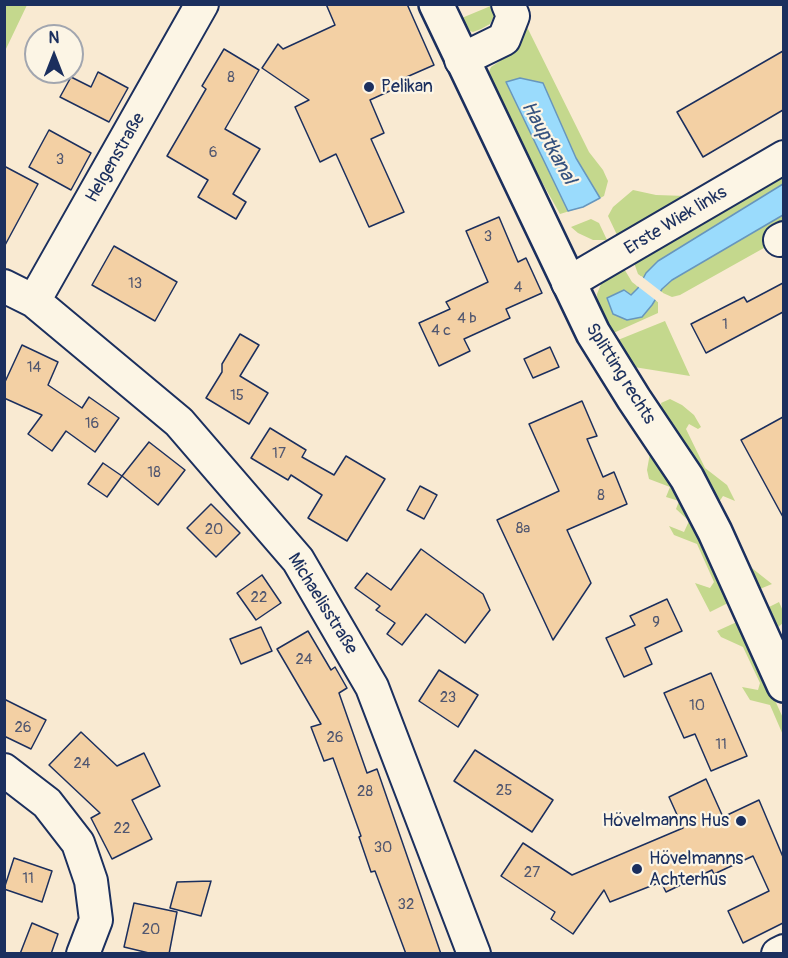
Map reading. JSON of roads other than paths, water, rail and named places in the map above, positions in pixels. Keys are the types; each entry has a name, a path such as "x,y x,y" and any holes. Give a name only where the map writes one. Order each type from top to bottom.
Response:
{"main road":[{"name":"Splitting rechts","path":"436,4 593,333 687,478 716,532 783,685"}],"street":[{"path":"461,60 504,39 513,16 508,4"},
{"name":"Helgenstraße","path":"34,301 200,10"},
{"name":"Erste Wiek links","path":"568,283 783,157"},
{"name":"Michaelisstraße","path":"4,286 34,301 179,422 298,560 372,687 474,954"},
{"path":"4,770 47,804 78,843 91,881 96,920 83,954"},
{"path":"778,954 783,951"}],"water":[{"name":"Hauptkanal","path":"520,78 543,83 576,158 600,198 583,207 568,211 506,82"},
{"path":"783,184 783,215 672,280 662,289 642,317 627,320 613,314 607,298 624,290 631,295 638,288 646,273 658,261"}],"place":[{"name":"Pelikan","path":"369,87"},
{"name":"Hövelmanns Hus","path":"741,821"},
{"name":"Hövelmanns Achterhus","path":"637,869"}]}
